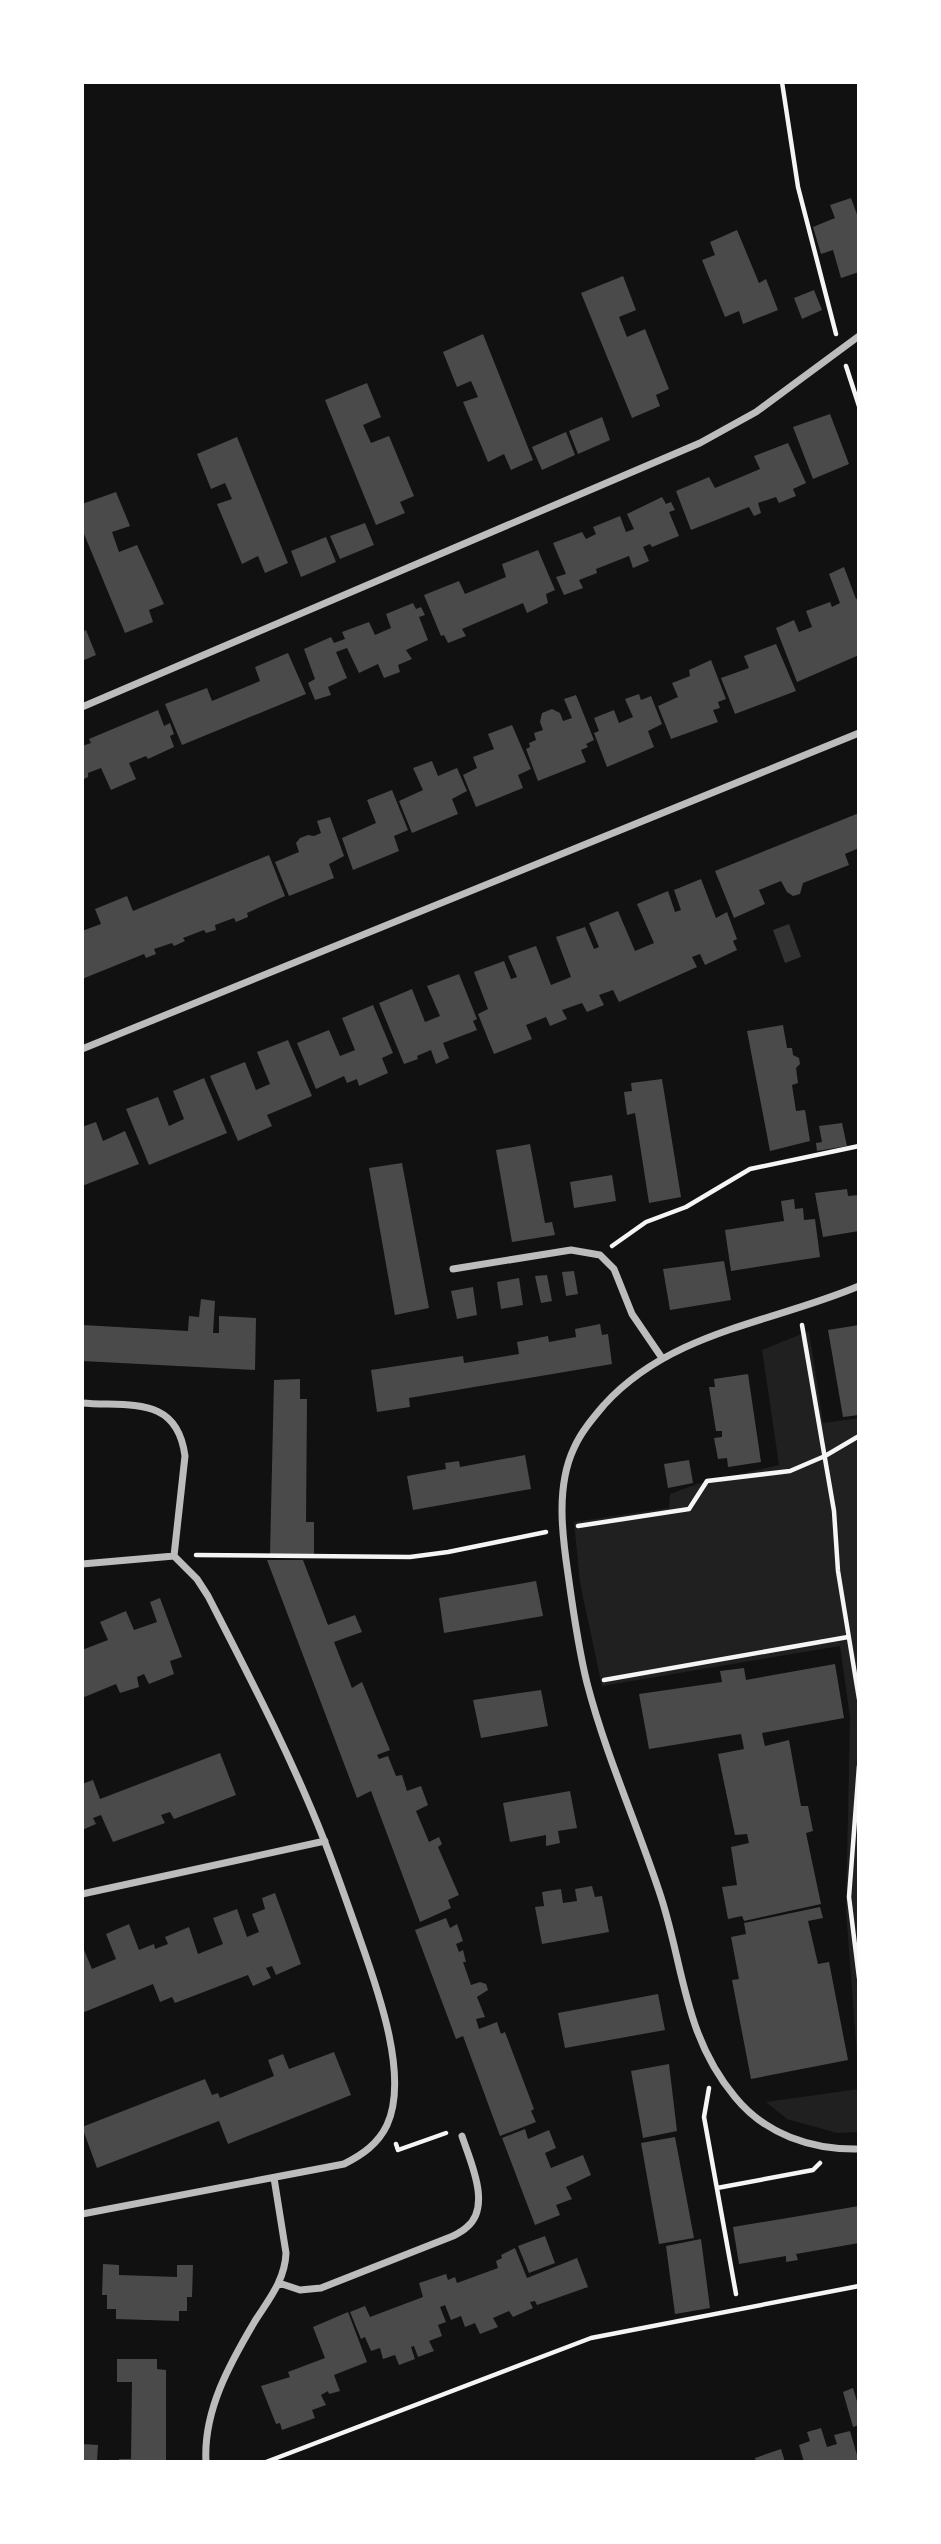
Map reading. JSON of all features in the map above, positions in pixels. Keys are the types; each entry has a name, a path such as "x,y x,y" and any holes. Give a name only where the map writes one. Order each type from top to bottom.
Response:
{"street":[{"path":"82,707 700,443 755,412 859,337"},
{"path":"82,1049 859,733"},
{"path":"453,1269 571,1250 600,1255 614,1269 632,1314 662,1358"},
{"path":"859,1286 703,1338 662,1358 615,1394 589,1424 574,1448 563,1493 563,1529 572,1606 587,1682 661,1897 689,2010 712,2067 750,2113 775,2131 803,2142 859,2149"},
{"path":"82,1403 151,1408 166,1414 176,1425 183,1439 185,1455 174,1556"},
{"path":"82,1564 174,1556 197,1579 208,1597 286,1751 325,1841 366,1958 392,2044 393,2088 387,2124 369,2149 344,2164 82,2214"},
{"path":"82,1894 325,1841"},
{"path":"279,2283 300,2290 321,2288 453,2236 468,2227 476,2211 479,2184 462,2136"},
{"path":"206,2462 208,2421 232,2361 279,2283 286,2253 274,2178"}],"path":[{"path":"782,82 798,187 840,349 859,406"},
{"path":"600,1255 646,1222 686,1207 750,1170 859,1146"},
{"path":"799,1307 834,1511 838,1571 859,1699"},
{"path":"174,1556 410,1557 563,1529 689,1510 707,1481 790,1471 859,1436"},
{"path":"587,1682 848,1637"},
{"path":"859,1766 849,1897 859,1978"},
{"path":"712,2067 704,2117 736,2294"},
{"path":"387,2124 398,2150 458,2129 462,2136"},
{"path":"717,2188 813,2170 835,2148"},
{"path":"266,2462 591,2338 859,2286"}],"shaded area":[{"path":"789,924 801,957 785,963 773,930"},
{"path":"809,1331 823,1423 859,1418 859,2082 846,1911 850,1717 840,1646 602,1686 580,1583 574,1522 669,1508 670,1494 697,1484 779,1465 762,1350"},
{"path":"859,2089 859,2132 837,2133 787,2119 766,2102"}],"building":[{"path":"851,198 859,220 859,272 841,278 833,250 821,254 813,227 835,218 830,205"},
{"path":"737,230 759,283 766,279 778,310 743,324 739,311 725,317 702,260 715,255 710,242"},
{"path":"623,276 636,310 619,317 627,337 645,329 669,389 656,395 660,406 632,418 581,293"},
{"path":"814,290 822,310 802,319 794,298"},
{"path":"483,334 533,460 511,470 504,454 488,462 463,402 478,397 471,381 457,387 443,352"},
{"path":"367,383 381,417 363,425 371,443 389,436 414,496 400,502 405,513 376,525 325,400"},
{"path":"830,414 849,464 813,479 793,427"},
{"path":"602,417 610,440 578,454 569,431"},
{"path":"566,432 575,455 542,470 532,447"},
{"path":"237,437 288,563 265,573 258,556 242,564 217,504 232,499 225,483 211,489 197,454"},
{"path":"788,443 806,483 793,489 796,496 779,503 776,497 758,503 761,513 754,516 749,507 691,530 676,491 709,477 715,488 760,469 754,456"},
{"path":"116,492 130,526 112,532 119,552 137,545 164,604 149,610 153,622 125,633 82,529 82,504"},
{"path":"662,497 666,504 671,502 675,510 669,512 679,536 652,547 650,544 643,547 649,561 633,568 629,556 596,569 597,573 579,580 583,588 564,595 556,577 566,574 553,543 582,532 586,539 596,534 593,527 620,516 626,532 634,529 627,514"},
{"path":"365,523 374,545 340,559 330,536"},
{"path":"326,537 336,562 301,577 291,551"},
{"path":"538,550 555,590 546,594 548,603 527,613 523,603 462,629 466,636 448,643 444,635 441,636 424,595 459,581 465,594 506,577 502,564"},
{"path":"844,567 856,599 859,598 859,655 797,682 776,628 794,620 799,632 812,627 806,611 830,602 832,607 840,603 829,574"},
{"path":"413,603 416,609 421,607 425,615 419,617 428,640 406,650 412,659 398,665 400,672 384,678 378,664 359,673 347,648 336,652 347,678 328,687 331,695 315,700 308,683 315,679 304,649 331,637 334,643 345,639 342,632 369,622 375,635 391,628 386,614"},
{"path":"86,630 96,655 82,661 82,632"},
{"path":"776,644 796,691 735,714 721,678 749,668 744,656"},
{"path":"288,653 306,694 182,745 165,704 207,688 212,701 260,681 255,667"},
{"path":"711,660 726,699 718,702 720,708 713,710 718,722 671,739 658,706 678,697 672,683 690,676 689,670"},
{"path":"639,694 641,700 651,696 662,724 648,731 654,747 607,767 594,733 599,731 594,718 614,710 619,723 633,717 625,699"},
{"path":"576,695 594,740 581,750 586,762 538,781 526,749 530,747 529,743 536,740 534,733 543,730 540,722 542,713 552,709 560,713 563,721 572,718 564,699"},
{"path":"158,710 164,726 170,723 174,734 170,736 174,747 148,759 146,756 129,763 136,779 111,790 101,768 88,773 88,777 82,780 82,746 91,743 89,739"},
{"path":"512,725 531,769 518,775 523,788 476,807 463,775 477,768 473,757 494,749 488,734"},
{"path":"432,761 438,776 457,768 467,791 452,799 458,814 412,833 399,801 423,790 413,768"},
{"path":"392,790 408,830 394,836 399,851 353,870 342,838 376,823 367,800"},
{"path":"859,813 859,848 845,854 849,865 803,883 800,894 793,896 787,892 781,881 759,890 765,904 734,918 715,871"},
{"path":"330,817 344,856 329,864 334,878 289,896 275,862 299,852 296,843 300,838 321,833 317,821"},
{"path":"269,855 285,896 247,913 248,917 236,922 234,918 215,925 216,930 206,933 204,930 183,938 185,941 174,946 172,943 154,949 156,954 146,958 144,954 82,979 82,931 101,924 95,909 127,896 133,911"},
{"path":"701,879 716,918 727,912 737,939 733,941 737,950 705,965 700,954 692,957 697,967 619,1002 613,990 599,995 604,1005 587,1012 582,1003 562,1010 567,1019 550,1026 546,1017 526,1025 532,1039 494,1054 478,1014 488,1009 474,972 504,961 511,979 517,977 508,956 536,946 551,985 571,977 556,937 585,927 594,949 599,947 589,923 618,911 635,951 654,943 637,904 668,891 675,912 681,910 674,890"},
{"path":"459,974 477,1019 473,1021 477,1030 443,1043 449,1058 436,1064 431,1050 404,1064 379,1003 412,989 425,1022 440,1016 427,986"},
{"path":"373,1005 393,1053 382,1058 388,1073 359,1086 357,1079 347,1083 344,1076 316,1089 297,1043 329,1030 340,1056 355,1050 342,1018"},
{"path":"783,1025 787,1048 792,1048 793,1055 799,1058 800,1064 796,1068 798,1083 792,1085 796,1111 805,1110 810,1141 770,1151 747,1031"},
{"path":"288,1040 312,1096 267,1115 272,1126 238,1141 210,1076 245,1062 256,1090 270,1084 257,1052"},
{"path":"204,1078 227,1133 149,1165 126,1109 158,1097 169,1126 184,1119 173,1091"},
{"path":"662,1079 681,1197 649,1203 635,1113 627,1115 624,1092 632,1091 631,1083"},
{"path":"96,1122 103,1141 125,1131 139,1164 82,1186 82,1127"},
{"path":"842,1123 847,1146 817,1151 816,1143 822,1142 819,1126"},
{"path":"530,1144 545,1223 552,1222 555,1235 512,1242 496,1150"},
{"path":"402,1163 429,1308 395,1315 369,1168"},
{"path":"612,1175 616,1201 574,1208 570,1182"},
{"path":"847,1189 848,1196 859,1195 859,1231 823,1237 815,1193"},
{"path":"794,1199 795,1209 803,1208 804,1220 815,1219 820,1257 731,1271 725,1230 784,1221 781,1201"},
{"path":"724,1261 731,1300 670,1310 663,1269"},
{"path":"574,1271 578,1294 566,1296 562,1272"},
{"path":"547,1275 552,1301 541,1303 535,1276"},
{"path":"519,1278 523,1305 501,1309 497,1282"},
{"path":"473,1287 477,1315 457,1319 451,1291"},
{"path":"201,1299 215,1301 213,1333 219,1333 219,1316 256,1318 255,1370 82,1361 82,1325 188,1331 189,1316 199,1317"},
{"path":"600,1324 602,1335 608,1334 612,1364 409,1398 410,1407 377,1412 371,1370 463,1356 464,1363 519,1354 517,1342 548,1336 549,1342 576,1337 575,1329"},
{"path":"859,1325 859,1415 843,1417 828,1330"},
{"path":"748,1374 761,1462 728,1467 727,1458 718,1459 714,1438 722,1437 722,1431 716,1431 709,1387 715,1387 714,1379"},
{"path":"300,1379 300,1399 307,1399 306,1522 314,1522 314,1554 270,1554 274,1380"},
{"path":"525,1455 531,1489 413,1510 407,1476 446,1469 445,1463 459,1461 460,1467"},
{"path":"689,1460 693,1483 668,1488 664,1464"},
{"path":"267,1560 303,1560 328,1625 355,1615 362,1632 334,1642 352,1688 362,1682 390,1750 377,1755 379,1759 388,1756 396,1776 402,1775 407,1791 421,1786 428,1805 416,1811 429,1842 439,1837 442,1844 438,1847 459,1895 448,1900 451,1908 420,1922 371,1791 357,1798"},
{"path":"536,1581 543,1616 444,1633 439,1598"},
{"path":"160,1598 182,1657 170,1661 174,1674 149,1684 144,1674 137,1677 139,1687 120,1693 116,1684 82,1698 82,1650 108,1640 100,1622 126,1611 134,1630 157,1622 150,1602"},
{"path":"835,1664 844,1718 762,1733 765,1746 789,1740 801,1806 808,1806 813,1831 806,1833 821,1904 744,1921 742,1916 728,1919 722,1887 737,1885 731,1847 749,1843 747,1834 735,1835 718,1754 744,1749 741,1734 649,1749 639,1694 722,1682 720,1671 744,1668 746,1680"},
{"path":"541,1690 548,1726 481,1738 473,1700"},
{"path":"220,1753 236,1795 174,1819 170,1812 161,1815 165,1823 113,1842 101,1815 93,1818 96,1824 82,1830 82,1784 93,1780 100,1799"},
{"path":"570,1791 577,1828 558,1831 560,1843 546,1846 546,1835 510,1842 503,1803"},
{"path":"592,1886 595,1897 602,1896 609,1932 542,1944 535,1907 544,1906 542,1892 561,1889 563,1903 577,1901 575,1889"},
{"path":"275,1893 301,1964 276,1975 272,1966 266,1968 271,1978 253,1986 248,1975 175,2003 172,1997 160,2002 153,1984 82,2013 82,1945 92,1969 116,1959 106,1934 129,1924 139,1950 154,1944 155,1949 168,1944 165,1937 189,1927 198,1954 223,1944 213,1918 237,1909 247,1937 259,1932 252,1914 265,1909 262,1898"},
{"path":"820,1907 823,1918 808,1921 818,1964 829,1962 848,2060 751,2079 732,1980 739,1979 731,1937 746,1934 744,1923"},
{"path":"446,1918 450,1928 457,1924 463,1941 456,1944 459,1952 463,1950 466,1962 463,1962 471,1985 480,1982 486,1984 488,1990 477,1997 485,2017 476,2019 479,2029 497,2022 501,2034 505,2032 534,2109 531,2111 536,2122 500,2136 463,2036 456,2039 415,1930"},
{"path":"658,1994 665,2030 565,2048 558,2013"},
{"path":"334,2052 351,2095 228,2144 219,2121 97,2168 82,2127 205,2079 212,2095 218,2093 220,2098 274,2076 268,2060 283,2054 289,2069"},
{"path":"669,2064 677,2131 643,2138 631,2071"},
{"path":"525,2129 528,2139 549,2130 556,2148 545,2153 551,2168 583,2155 591,2175 566,2187 572,2199 556,2205 560,2215 535,2225 502,2138"},
{"path":"675,2137 694,2238 659,2244 641,2143"},
{"path":"859,2206 859,2243 796,2254 798,2260 786,2262 786,2256 739,2264 733,2227"},
{"path":"545,2236 555,2263 529,2273 518,2246"},
{"path":"701,2239 710,2308 675,2314 666,2246"},
{"path":"515,2248 527,2278 577,2258 588,2287 537,2305 535,2301 530,2302 533,2308 513,2317 509,2311 493,2318 498,2327 480,2334 475,2323 465,2327 461,2316 451,2320 445,2305 440,2307 446,2322 438,2325 442,2336 429,2341 434,2351 418,2357 414,2346 411,2347 415,2359 399,2365 395,2355 383,2359 380,2348 371,2351 365,2337 361,2339 350,2312 365,2306 370,2317 423,2297 419,2283 446,2274 448,2280 455,2277 457,2283 498,2268 496,2261 502,2258 501,2255"},
{"path":"103,2264 119,2265 119,2275 177,2277 177,2265 193,2265 192,2297 187,2297 187,2311 179,2311 179,2321 116,2319 116,2309 107,2309 107,2295 102,2295"},
{"path":"348,2312 367,2362 334,2375 340,2391 329,2394 328,2391 321,2395 326,2405 312,2410 315,2418 282,2430 280,2423 276,2424 261,2386 290,2377 288,2372 325,2358 313,2327"},
{"path":"117,2359 157,2359 157,2369 166,2370 166,2462 119,2462 119,2459 131,2459 132,2382 117,2382"},
{"path":"853,2388 859,2408 859,2425 853,2427 843,2392"},
{"path":"821,2428 827,2447 837,2444 834,2435 850,2431 859,2462 804,2462 799,2445 810,2441 807,2432"},
{"path":"82,2444 98,2445 97,2462 82,2462"},
{"path":"781,2449 785,2462 756,2462 755,2458"}]}
